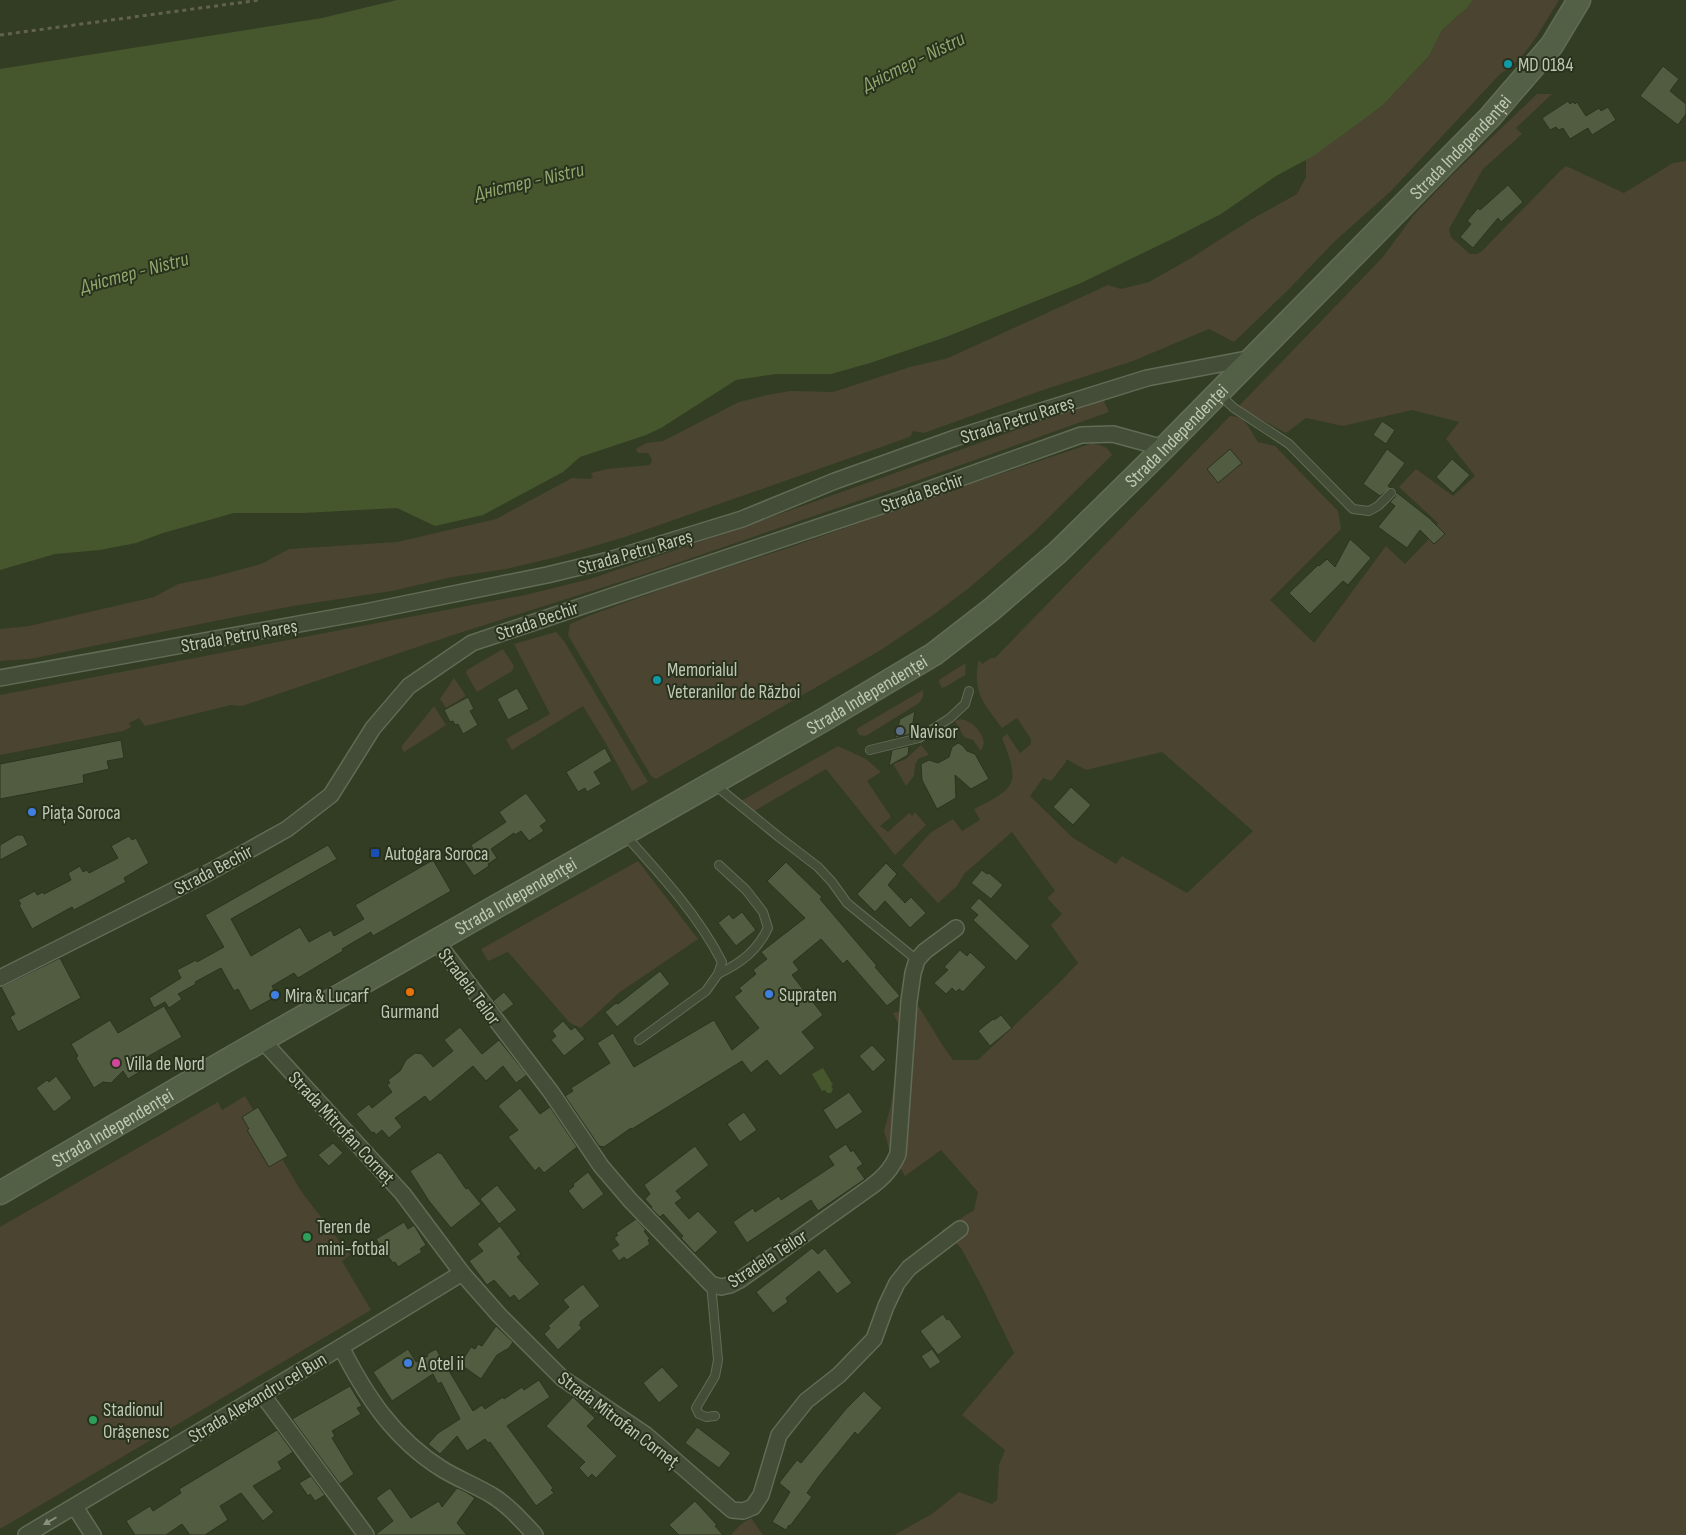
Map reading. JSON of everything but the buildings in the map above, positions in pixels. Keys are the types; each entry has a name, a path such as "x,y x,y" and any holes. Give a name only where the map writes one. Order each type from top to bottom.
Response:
{"main road":[{"name":"Strada Independenței","path":"0,1193 262,1040 825,719 934,654 992,609 1057,553 1164,448 1508,98 1552,45 1578,0"}],"street":[{"name":"Strada Petru Rareș","path":"0,678 364,612 547,576 609,560 742,519 835,481 955,438 1147,378 1252,358"},
{"name":"Strada Bechir","path":"0,978 206,874 287,830 331,795 373,728 409,686 472,642 899,500 1081,435 1113,434 1164,448"},
{"path":"917,960 925,951 956,928"},
{"name":"Stradela Teilor","path":"436,941 551,1092 601,1166 630,1200 711,1284 722,1287 740,1280 886,1176 892,1167 898,1154 909,1002 917,960"},
{"name":"Strada Mitrofan Corneț","path":"262,1040 403,1194 462,1273 499,1315 562,1378 646,1435 732,1510 743,1511 753,1507 760,1495 779,1435 806,1401 839,1375 874,1339 886,1306 897,1284 909,1268 960,1229"},
{"name":"Strada Alexandru cel Bun","path":"26,1535 462,1273"},
{"path":"340,1347 368,1396 383,1418 396,1432 442,1469 493,1496 515,1514 535,1535"},
{"path":"262,1394 366,1535"},
{"path":"75,1507 93,1535"}],"lane":[{"path":"1218,393 1234,408 1290,444 1353,509 1369,511 1378,506 1391,493"},
{"path":"870,750 919,738 950,718 965,704 969,691"},
{"path":"713,783 743,809 818,867 847,902 917,960"},
{"path":"624,834 709,937 722,962 718,974 706,991 639,1040"},
{"path":"718,974 738,965 758,944 768,928 764,912 746,890 719,865"},
{"path":"711,1284 718,1360 715,1376 696,1408 699,1414 706,1417 715,1416"}],"path":[{"path":"0,35 260,0"}],"shaded area":[{"path":"1473,0 1559,0 1534,41 1518,60 1500,74 1391,191 1334,242 1234,342 1209,329 1133,361 1043,390 924,433 913,431 911,436 904,439 625,537 557,557 506,569 452,577 392,591 293,606 215,621 30,659 0,661 0,629 29,626 154,597 178,584 261,564 289,549 397,542 496,519 572,478 590,479 593,477 591,473 607,469 650,465 652,460 648,453 638,453 636,449 646,443 663,441 739,402 791,391 833,392 910,367 948,358 1108,285 1121,289 1149,282 1252,219 1297,194 1306,177 1306,160 1382,106 1429,56 1442,30 1467,8"},
{"path":"1537,94 1552,94 1516,128 1522,134 1483,169 1449,229 1451,237 1470,254 1477,254 1566,166 1624,193 1673,163 1686,161 1686,1535 894,1535 932,1514 959,1492 992,1504 997,1500 999,1465 1005,1450 962,1415 1014,1353 961,1248 942,1230 974,1210 978,1192 941,1150 905,1176 889,1148 884,1131 891,1105 896,1073 898,1023 893,1013 919,1007 953,1060 978,1060 1078,963 1051,925 1062,914 1047,898 1055,891 1012,832 964,874 957,886 938,903 902,865 930,833 953,819 962,831 980,820 974,809 1007,789 1012,775 1008,753 1002,738 1007,734 1020,753 1031,744 1031,739 1017,718 1002,728 985,705 977,683 978,662 980,661 982,664 991,658 995,658 1230,416 1244,421 1258,442 1275,446 1338,511 1341,529 1270,600 1314,643 1386,546 1405,564 1427,541 1438,523 1399,487 1416,469 1453,496 1475,476 1446,439 1459,422 1412,410 1343,426 1306,418 1286,433 1238,407 1383,257 1413,216 1450,177","holes":["1162,752 1253,831 1187,893 1122,856 1116,864 1073,838 1030,796 1043,778 1051,781 1066,762 1066,759 1086,770"]},
{"path":"1103,399 1109,412 919,480 645,574 453,635 242,706 231,705 145,726 139,718 129,723 131,727 123,731 0,755 0,695 525,595 590,579 729,532"},
{"path":"1090,444 1103,446 1112,455 1034,532 969,588 881,650 656,779 651,776 568,635 570,624 591,615 685,581 785,549"},
{"path":"556,632 564,641 648,782 632,791 583,706 512,750 506,739 550,714 514,644"},
{"path":"503,649 514,666 512,671 477,692 466,673 467,670"},
{"path":"966,663 965,675 942,688 939,682 940,679"},
{"path":"454,678 466,696 446,708 440,699"},
{"path":"923,690 923,697 919,703 866,736 859,735 858,728"},
{"path":"434,706 446,725 404,752 401,747"},
{"path":"960,719 973,724 979,731 984,743 981,751 973,740 964,737 955,721"},
{"path":"921,745 929,755 918,759 915,765 914,776 906,786 893,764 906,759"},
{"path":"838,746 866,759 881,772 867,781 891,817 880,826 888,832 909,813 912,816 915,812 926,825 895,855 826,769 751,813 741,801"},
{"path":"638,861 698,939 620,992 581,1028 570,1023 508,952 488,961 481,949"},
{"name":"Stadionul Orășenesc","path":"245,1096 301,1191 350,1255 342,1261 371,1310 0,1529 0,1227 218,1102 222,1110"},
{"path":"751,1518 763,1535 731,1535 740,1525"}],"water":[{"name":"Дністер - Nistru","path":"397,0 1473,0 1467,8 1442,30 1429,56 1382,106 1315,155 1276,176 1221,214 1172,239 1081,283 946,337 831,374 776,374 736,380 661,428 646,435 580,457 563,472 483,515 435,526 397,508 303,513 234,513 163,533 136,543 100,550 55,554 0,570 0,69 322,18"},
{"path":"823,1068 833,1085 831,1086 833,1089 831,1093 827,1093 825,1090 822,1091 812,1074"}],"place":[{"name":"MD 0184","path":"1508,64"},
{"name":"Memorialul Veteranilor de Război","path":"657,680"},
{"name":"Navisor","path":"900,731"},
{"name":"Piața Soroca","path":"32,812"},
{"name":"Autogara Soroca","path":"375,853"},
{"name":"Gurmand","path":"410,992"},
{"name":"Supraten","path":"769,994"},
{"name":"Mira & Lucarf","path":"275,995"},
{"name":"Villa de Nord","path":"116,1063"},
{"name":"Teren de mini-fotbal","path":"307,1237"},
{"name":"A otel ii","path":"408,1363"},
{"name":"Stadionul Orășenesc","path":"93,1420"}]}
